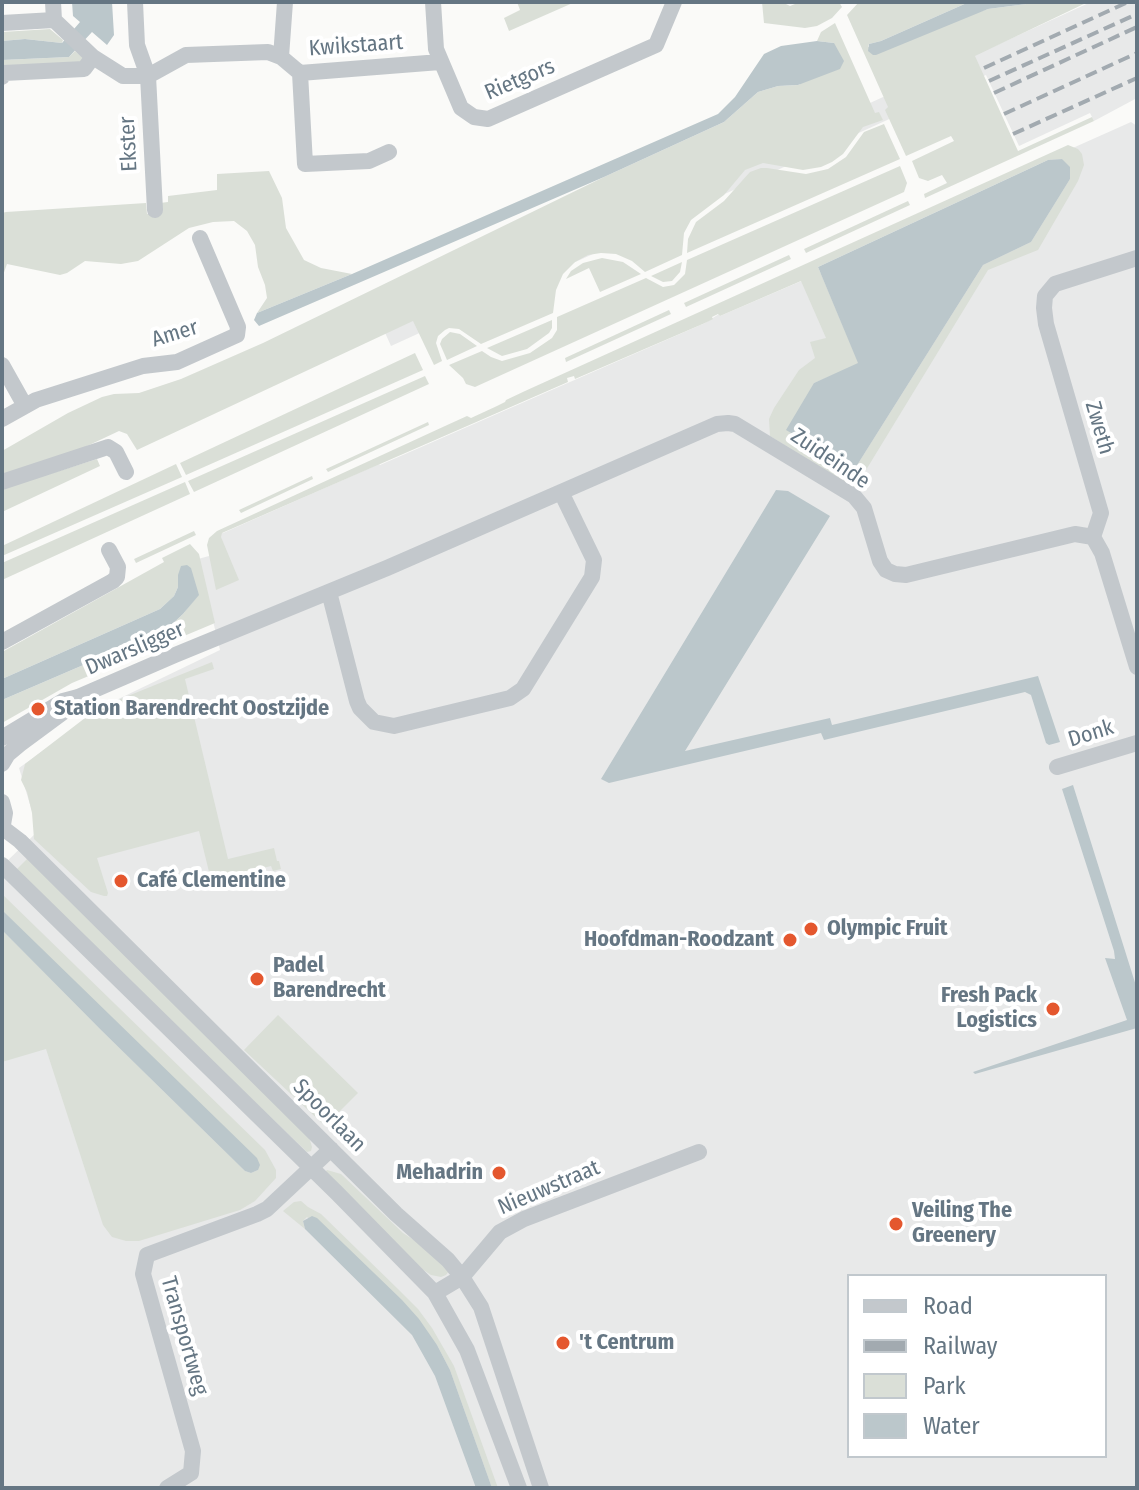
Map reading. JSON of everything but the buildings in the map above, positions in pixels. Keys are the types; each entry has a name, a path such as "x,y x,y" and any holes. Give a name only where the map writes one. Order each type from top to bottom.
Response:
{"street":[{"path":"53,2 60,25 88,52 123,76 148,76 137,45 135,2"},
{"name":"Kwikstaart","path":"281,57 285,2"},
{"name":"Rietgors","path":"433,2 436,49 461,108 474,117 488,119 656,45 674,2"},
{"path":"2,23 60,25"},
{"path":"2,77 4,73 84,69 88,52"},
{"name":"Kwikstaart","path":"148,76 186,55 268,52 281,57 300,73 440,62"},
{"path":"300,73 305,164 369,161 389,152"},
{"name":"Ekster","path":"148,76 155,210"},
{"name":"Amer","path":"2,419 36,400 143,366 177,362 237,335 238,327 200,238"},
{"name":"Zweth","path":"1137,258 1055,284 1045,296 1044,308 1101,513 1093,537 1102,553 1137,667"},
{"path":"2,365 25,406"},
{"name":"Zuideinde","path":"210,641 717,424 735,424 854,496 864,508 880,561 886,570 895,574 906,575 1075,534 1093,537"},
{"path":"2,482 108,447 116,452 126,472"},
{"path":"329,592 357,701 374,722 394,726 510,698 523,689 592,577 594,560 561,492"},
{"path":"2,642 113,581 117,577 118,567 109,550"},
{"name":"Dwarsligger","path":"3,751 63,701 210,641"},
{"name":"Donk","path":"1057,767 1137,743"},
{"path":"2,802 5,813 3,829"},
{"name":"Spoorlaan","path":"3,829 20,841 462,1277 481,1307 541,1488"},
{"path":"2,865 435,1293 467,1350 519,1488"},
{"name":"Transportweg","path":"167,1488 191,1473 193,1451 143,1274 147,1255 267,1209 331,1149"},
{"name":"Nieuwstraat","path":"435,1293 462,1277 500,1232 524,1219 699,1152"}],"shaded area":[{"path":"1091,2 1137,2 1137,98 1094,121 1090,113 1019,146 986,75 391,346 382,326"},
{"path":"1131,122 1137,126 1137,1488 2,1488 2,866 38,831 19,768 106,705 220,650 198,559 209,556 221,532 705,323 719,314 820,273 1066,151"}],"green space":[{"path":"517,2 575,2 509,31 504,18 520,10"},
{"path":"762,2 782,2 790,6 800,2 839,2 842,7 832,18 805,28 764,23"},
{"path":"859,2 969,2 868,47 988,9 1042,2 1088,2 975,56 1018,151 1092,117 1094,121 925,198 924,194 947,183 942,175 928,181 919,178 912,161 954,141 951,136 906,156 847,15"},
{"path":"835,23 875,113 879,112 883,120 863,127 843,154 821,167 803,170 763,163 745,170 724,195 691,220 684,233 682,255 645,272 632,261 616,254 588,255 563,274 556,290 553,313 481,344 459,329 449,328 438,336 436,343 442,361 434,365 413,321 137,450 127,434 119,431 85,447 2,476 2,451 68,413 102,397 139,393 181,379 263,343 724,122 758,92 778,86 799,85 834,43 817,41 821,32"},
{"path":"50,29 63,40 62,43 25,39 2,41 2,32"},
{"path":"75,51 85,59 82,64 2,70 2,60 69,57"},
{"path":"884,124 900,159 687,253 688,239 696,222 724,201 750,172 767,168 806,174 828,169 846,157 864,132"},
{"path":"1068,145 1082,154 1084,165 1038,250 988,270 855,488 770,436 769,419 774,408 799,370 815,358 810,342 826,338 801,281 720,316 718,314 705,323 575,379 574,376 567,378 568,382 222,533 239,580 216,590 207,545 209,538 217,531","holes":["1062,159 1070,179 1031,242 983,265 854,470 814,383 859,364 818,267 1048,160"]},
{"path":"900,166 907,183 904,192 475,387 466,384 449,365 482,351 502,361 530,353 552,338 557,330 557,317 646,278 663,287 674,285 685,274 687,260"},
{"path":"269,171 282,198 286,228 304,260 321,268 352,274 257,313 267,298 255,245 247,231 234,221 189,228 138,261 121,264 85,261 60,275 7,264 2,278 2,213 146,203 147,214 161,213 160,203 168,202 168,196 217,190 217,174"},
{"path":"908,201 910,205 806,253 804,249"},
{"path":"789,255 791,259 686,307 684,303"},
{"path":"602,258 623,262 641,274 600,292 589,268 566,279 583,263"},
{"path":"682,262 680,272 672,281 663,282 651,276"},
{"path":"669,310 671,314 566,362 565,358"},
{"path":"552,320 549,333 527,349 502,356 487,348"},
{"path":"450,332 460,334 477,346 447,360 440,344"},
{"path":"415,353 423,370 186,475 180,463"},
{"path":"425,376 429,384 194,492 188,481"},
{"path":"428,422 429,425 328,472 326,469"},
{"path":"97,459 100,466 2,512 2,489"},
{"path":"176,464 182,477 2,556 2,546"},
{"path":"312,476 313,479 241,513 239,510"},
{"path":"185,482 190,494 2,580 2,563"},
{"path":"194,531 196,535 136,563 134,559"},
{"path":"190,544 199,554 215,623 72,683 2,723 2,700 167,629 198,595 178,575 174,596 160,609 2,679 2,652 164,562 162,558"},
{"path":"212,662 214,669 185,679 228,859 274,848 281,869 273,871 271,866 211,880 199,831 97,858 108,893 104,896 91,892 34,839 32,813 21,780 25,764 108,704"},
{"path":"29,857 309,1137 311,1151 307,1152 15,871"},
{"path":"2,894 265,1150 276,1170 276,1178 255,1201 240,1210 139,1241 112,1237 103,1225 46,1049 2,1062 2,930 245,1171 251,1173 258,1170 2,910"},
{"path":"278,1015 358,1093 325,1126 244,1050"},
{"path":"325,1172 341,1174 403,1233 434,1253 449,1271 446,1275 431,1275 422,1269"},
{"path":"301,1201 321,1214 418,1309 432,1328 454,1366 498,1488 492,1488 450,1370 437,1345 307,1217 303,1221 305,1229 283,1211 294,1202"}],"water":[{"path":"72,2 112,2 114,35 107,45 92,32 69,57 2,60 2,41 25,39 62,43 80,22 73,16"},
{"path":"969,2 1042,2 988,9 876,55 868,51 869,44"},
{"path":"817,41 834,43 844,61 840,69 798,85 778,86 758,92 724,122 604,177 259,326 254,320 257,313 718,114 735,97 764,54 781,46"},
{"path":"1062,159 1070,167 1070,179 1031,242 983,265 854,470 786,430 814,383 858,363 818,267 1048,160"},
{"path":"776,490 788,491 830,516 685,751 830,718 832,725 1038,676 1060,742 1046,743 1031,695 1025,692 824,740 821,733 609,783 601,779"},
{"path":"181,566 191,568 199,595 167,629 2,700 2,679 160,609 174,596"},
{"path":"1073,785 1137,989 1137,1028 975,1074 973,1072 1127,1020 1105,958 1115,959 1114,951 1062,789"},
{"path":"2,910 257,1158 260,1165 258,1170 251,1173 245,1171 2,930"},
{"path":"312,1216 402,1300 437,1345 450,1370 492,1488 476,1488 435,1376 412,1335 305,1229 303,1221"}],"railway":[{"path":"984,68 1128,2"},
{"path":"989,81 1137,14"},
{"path":"994,93 1137,27"},
{"path":"1004,114 1137,53"},
{"path":"1013,134 1137,78"}],"place":[{"name":"Station Barendrecht Oostzijde","path":"38,709"},
{"name":"Café Clementine","path":"121,881"},
{"name":"Olympic Fruit","path":"811,929"},
{"name":"Hoofdman-Roodzant","path":"790,940"},
{"name":"Padel Barendrecht","path":"257,979"},
{"name":"Fresh Pack Logistics","path":"1053,1009"},
{"name":"Mehadrin","path":"499,1173"},
{"name":"Veiling The Greenery","path":"896,1224"},
{"name":"'t Centrum","path":"563,1343"}]}
